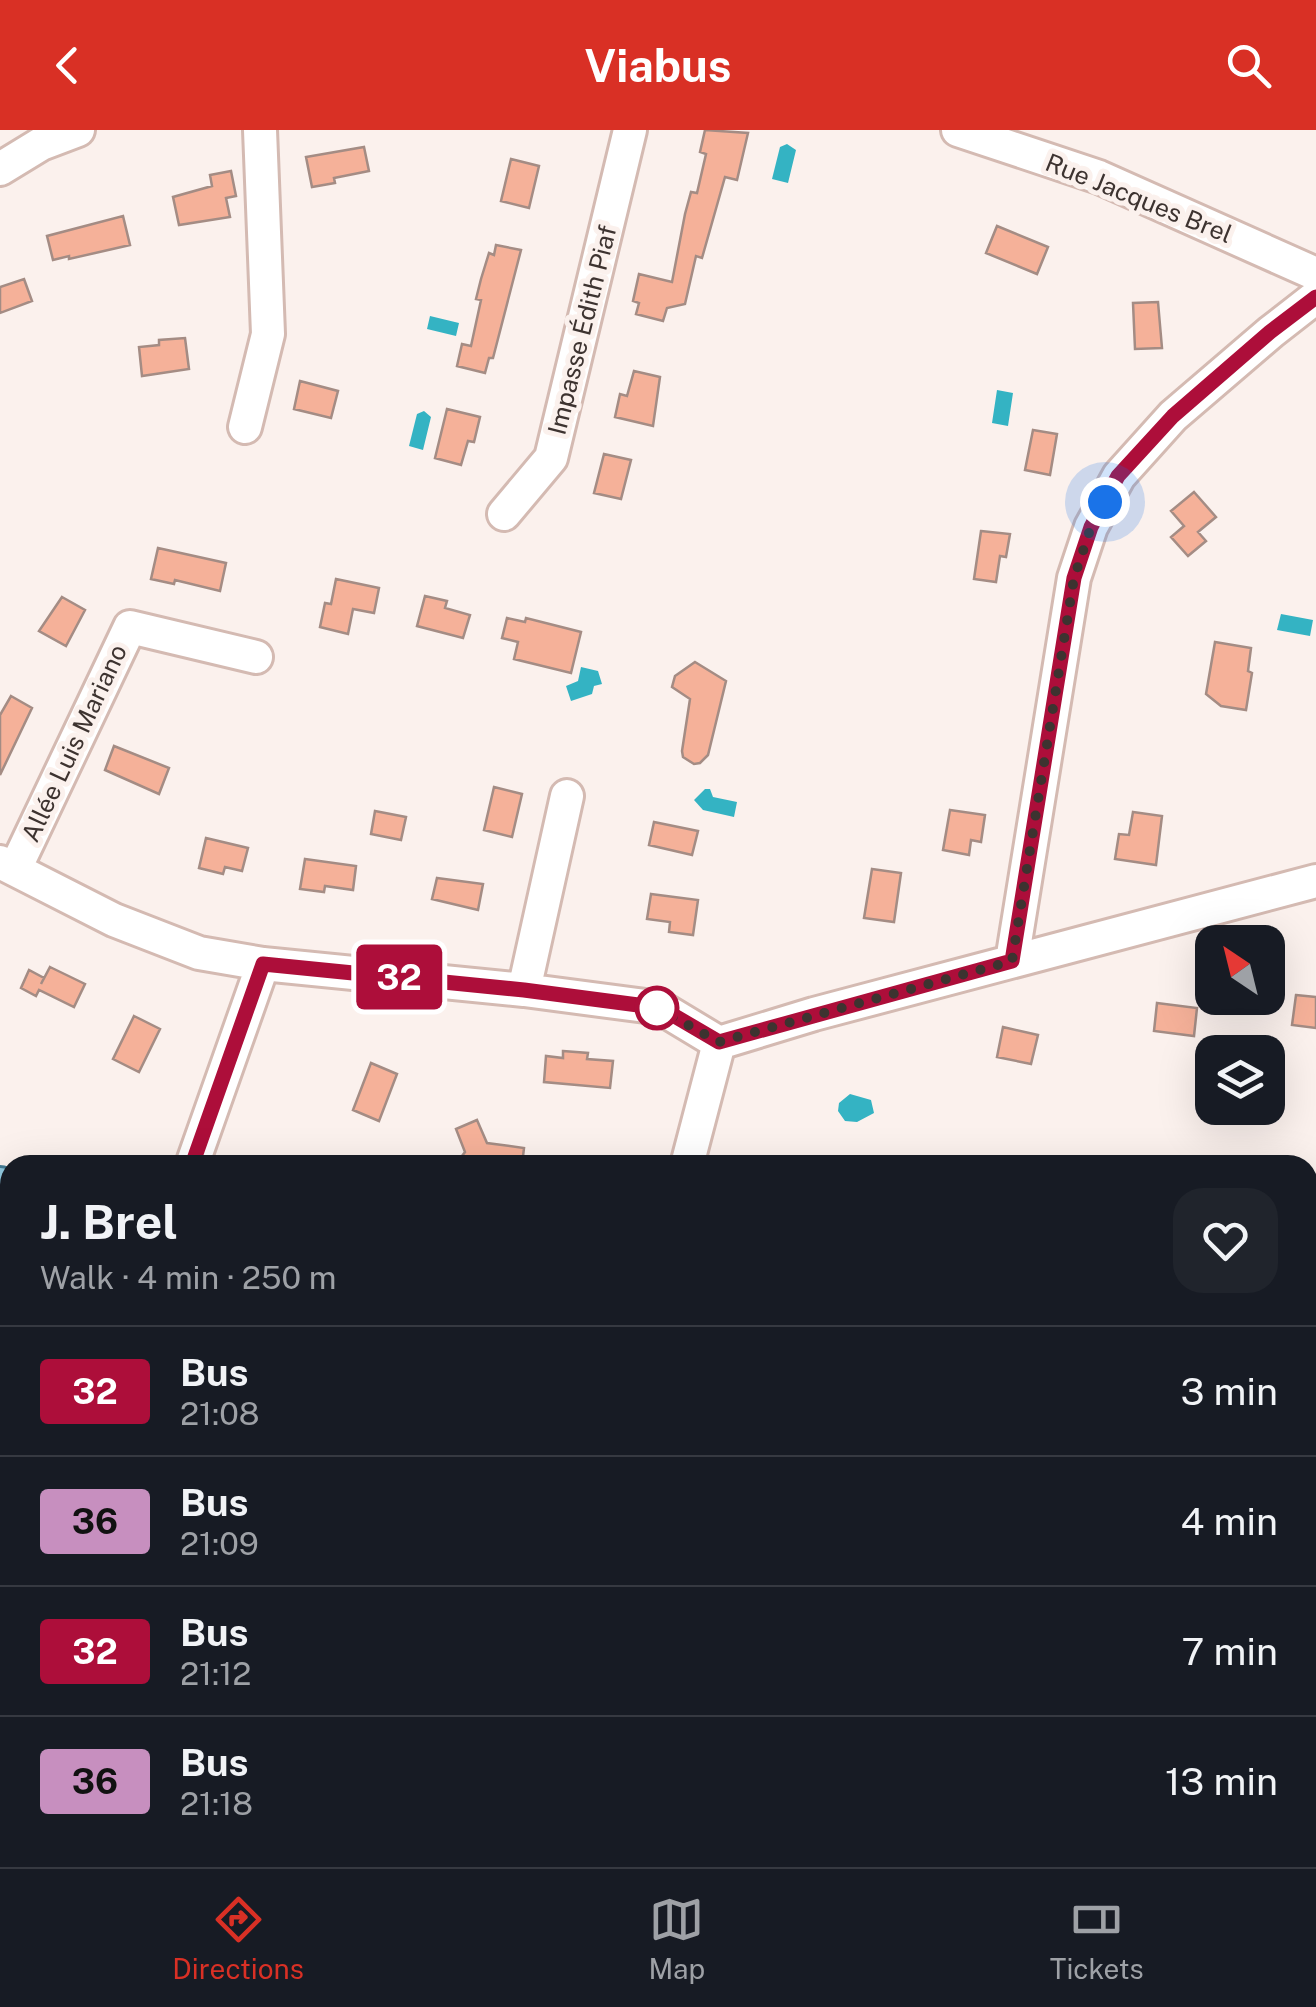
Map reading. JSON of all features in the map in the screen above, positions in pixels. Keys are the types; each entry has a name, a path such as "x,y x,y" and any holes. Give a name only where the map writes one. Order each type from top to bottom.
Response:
{"street":[{"path":"0,169 38,137 78,130"},
{"path":"245,428 268,334 260,130"},
{"name":"Impasse Édith Piaf","path":"504,514 551,458 630,130"},
{"name":"Rue Jacques Brel","path":"958,130 1099,177 1316,274"},
{"path":"1012,961 1074,578 1091,527 1118,476 1173,416 1316,297"},
{"name":"Allée Luis Mariano","path":"7,866 130,626 256,657"},
{"path":"524,990 567,796"},
{"path":"7,866 114,920 199,953 263,964 661,1008 719,1042 1316,880"},
{"path":"196,1155 263,964"},
{"path":"690,1155 719,1042"}],"water":[{"path":"787,144 796,150 788,183 772,179 780,147"},
{"path":"430,316 459,323 456,336 427,329"},
{"path":"997,390 1013,393 1008,426 992,423"},
{"path":"424,411 431,417 423,450 409,446 417,414"},
{"path":"1281,614 1313,620 1310,636 1277,630"},
{"path":"581,667 598,671 602,684 594,686 592,694 571,701 566,686 578,681"},
{"path":"710,789 713,797 737,802 734,817 703,810 694,800"},
{"path":"850,1094 871,1100 874,1113 857,1122 845,1121 838,1111 839,1103"}],"building":[{"path":"705,130 748,133 737,180 725,177 702,258 696,256 685,304 667,308 663,321 636,314 639,303 633,301 639,274 672,282 685,214 691,192 697,193 706,154 700,152"},
{"path":"364,147 369,171 312,187 306,157"},
{"path":"511,159 539,166 529,208 501,201"},
{"path":"231,171 236,196 226,198 230,217 179,225 173,197 212,186 210,175"},
{"path":"123,216 130,245 53,260 47,236"},
{"path":"997,226 1048,247 1037,274 986,253"},
{"path":"496,245 521,250 493,358 489,358 485,373 457,366 462,344 471,346 481,300 476,299 489,253 494,255"},
{"path":"24,279 32,301 0,313 0,287"},
{"path":"1158,302 1162,348 1135,349 1133,303"},
{"path":"185,338 189,369 142,376 139,347 159,345 159,340"},
{"path":"634,371 660,377 653,426 615,417 620,394 627,396"},
{"path":"300,381 338,391 331,418 294,409"},
{"path":"447,409 480,417 474,442 468,441 461,465 435,458"},
{"path":"1033,430 1057,434 1050,475 1025,470"},
{"path":"604,454 631,460 621,499 594,493"},
{"path":"1194,492 1216,517 1198,532 1206,541 1188,556 1171,537 1184,526 1171,511"},
{"path":"981,531 1010,534 1006,557 1000,556 996,582 974,579"},
{"path":"158,548 226,563 220,591 175,580 174,584 151,579"},
{"path":"336,579 379,588 374,613 353,609 348,634 320,627 325,603 331,604"},
{"path":"425,596 447,601 445,608 470,615 463,638 417,626"},
{"path":"62,597 85,610 66,646 39,631"},
{"path":"507,618 525,622 526,618 581,632 571,673 514,659 518,642 502,638"},
{"path":"1215,642 1251,648 1248,671 1252,673 1246,710 1221,706 1206,694"},
{"path":"695,662 726,681 708,755 694,764 683,757 682,751 690,699 672,687 675,676"},
{"path":"11,696 32,708 0,775 0,715"},
{"path":"114,746 169,768 159,794 105,770"},
{"path":"494,787 522,794 512,837 484,830"},
{"path":"950,810 985,815 981,842 971,840 969,855 943,850"},
{"path":"375,811 406,817 401,840 371,834"},
{"path":"1133,812 1162,816 1156,865 1115,859 1119,834 1129,835"},
{"path":"654,822 698,831 692,855 649,845"},
{"path":"206,838 248,848 242,871 225,867 223,874 199,868"},
{"path":"305,859 356,866 353,890 325,886 324,892 300,889"},
{"path":"872,869 901,873 894,922 864,918"},
{"path":"437,878 483,884 478,910 432,899"},
{"path":"651,894 698,900 693,935 669,932 670,922 647,919"},
{"path":"50,967 85,984 74,1007 39,990 36,996 21,988 29,970 44,978 41,984"},
{"path":"1296,995 1316,997 1316,1028 1292,1025"},
{"path":"1157,1003 1195,1008 1194,1036 1154,1031"},
{"path":"134,1016 160,1029 139,1072 113,1059"},
{"path":"1003,1027 1038,1035 1031,1064 997,1057"},
{"path":"563,1051 588,1053 587,1059 613,1061 610,1088 544,1082 546,1056 563,1058"},
{"path":"371,1063 397,1074 379,1121 353,1110"},
{"path":"477,1120 487,1143 524,1148 523,1155 463,1155 456,1129"}],"bus line":[{"name":"32","path":"196,1155 263,964 661,1008 719,1042 1012,961 1074,578 1091,527 1118,476 1173,416 1316,297"}],"route":[{"path":"657,1008 719,1042 1012,961 1074,578 1091,527 1105,502"}]}
